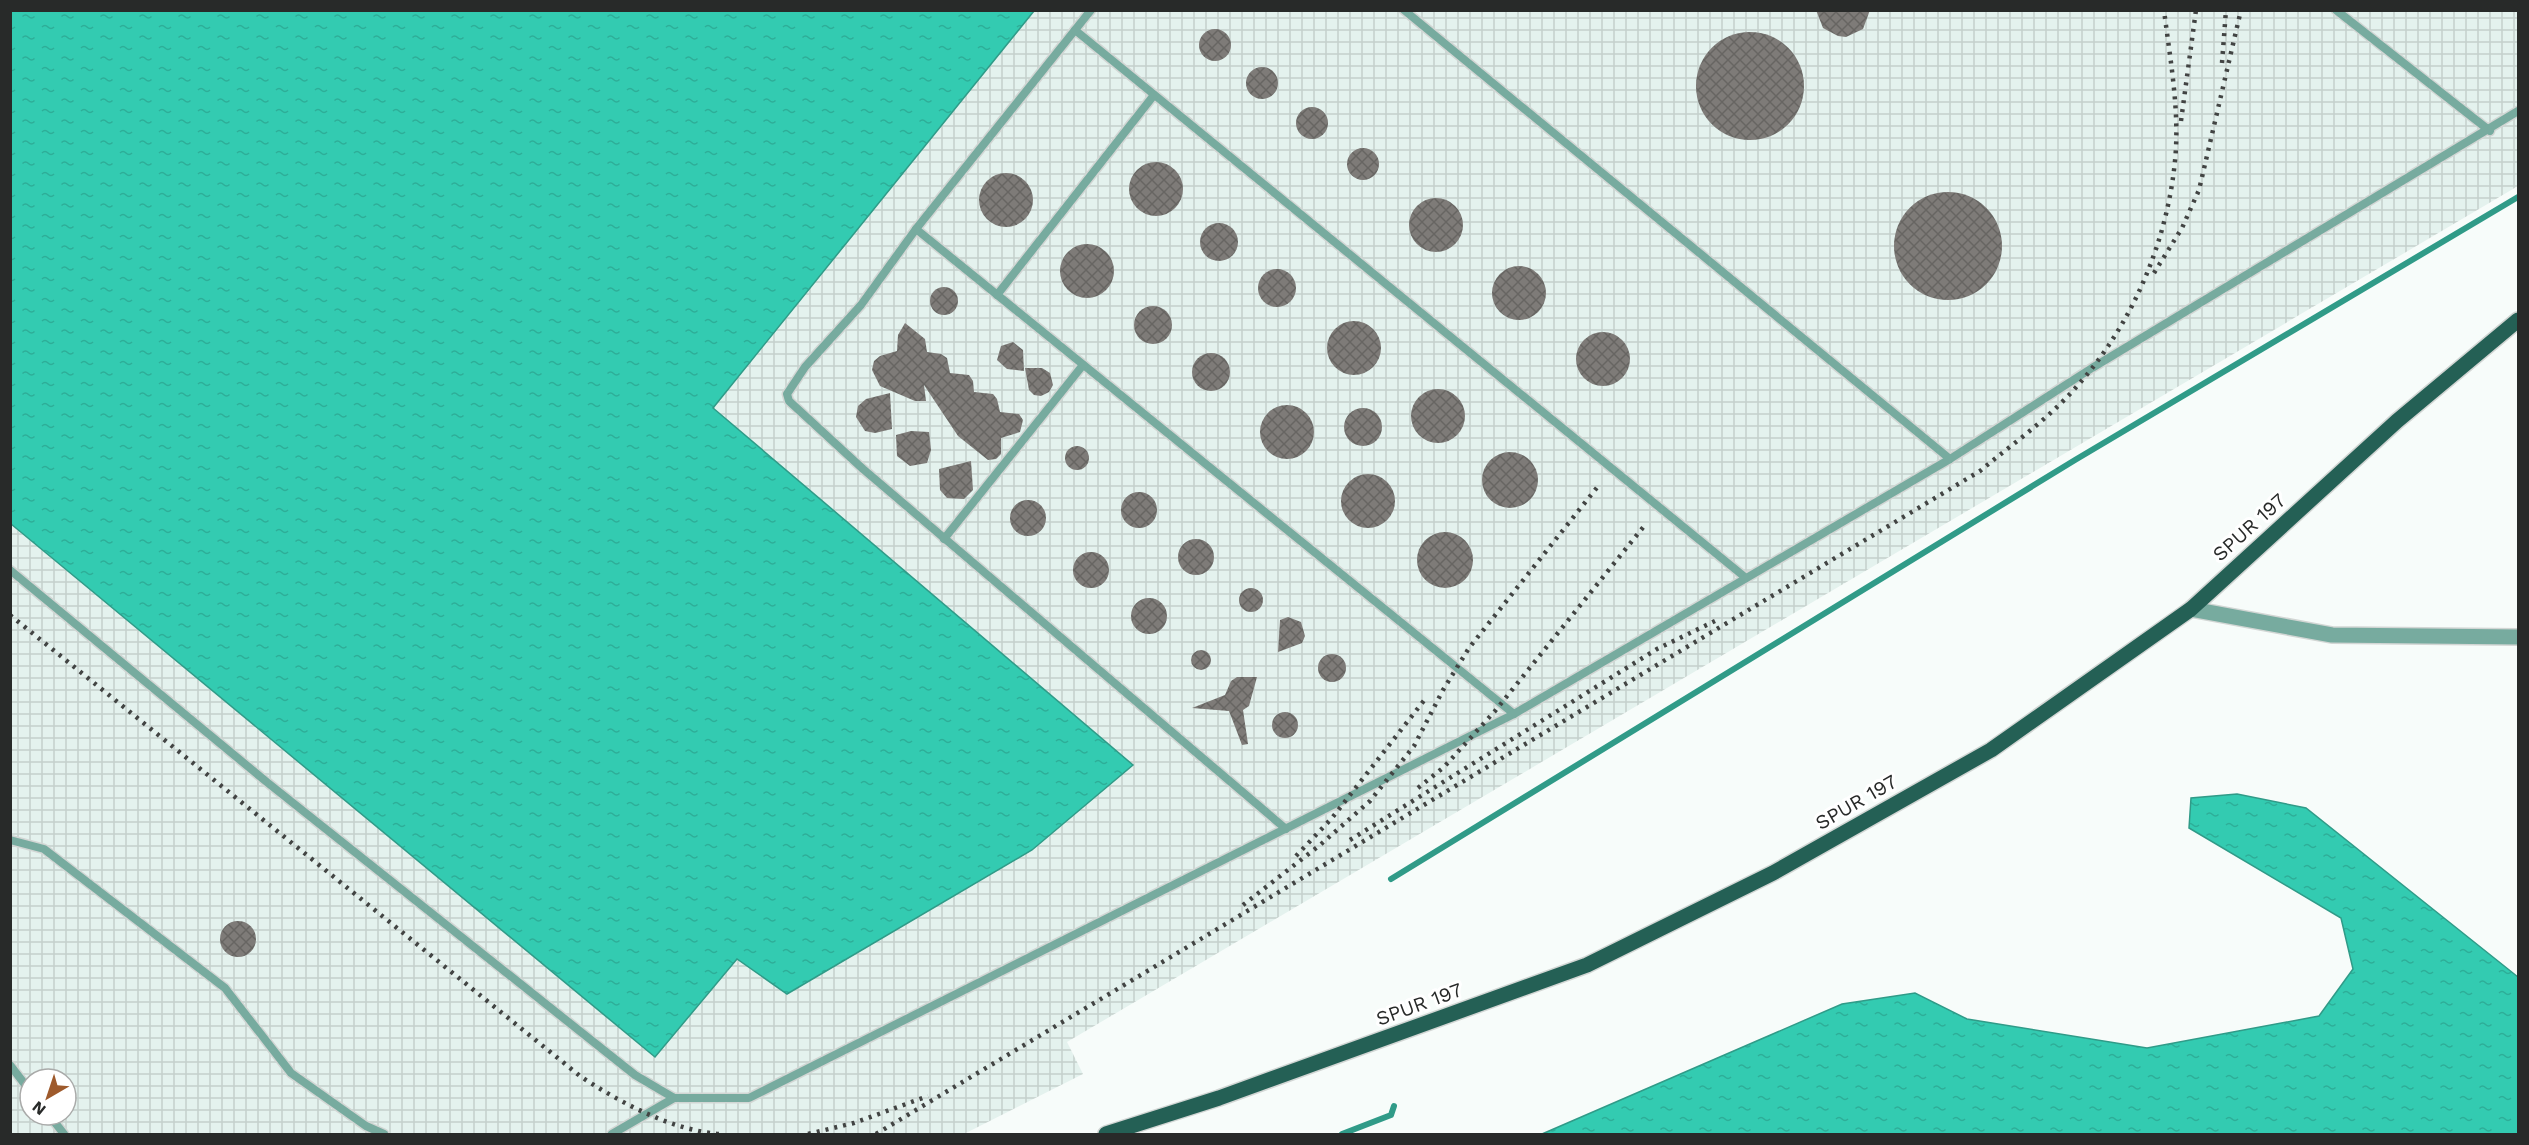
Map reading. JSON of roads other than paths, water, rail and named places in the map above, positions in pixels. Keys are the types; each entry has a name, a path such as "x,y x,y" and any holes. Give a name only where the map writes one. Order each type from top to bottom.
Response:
{"main road":[{"name":"SPUR 197","path":"1106,1134 1219,1098 1587,965 1773,873 1991,750 2191,609 2397,421 2518,320"}],"street":[{"path":"2191,609 2332,635 2518,637"}],"lane":[{"path":"1091,10 916,229 861,305 805,367 787,394 789,401 944,538 1286,829"},
{"path":"1404,10 1950,459"},
{"path":"2336,10 2490,131"},
{"path":"1075,30 1746,578"},
{"path":"997,295 1154,95"},
{"path":"612,1134 674,1098 749,1098 1514,714 1950,459 2092,368 2490,131 2518,111"},
{"path":"916,229 1514,714"},
{"path":"944,538 1083,365"},
{"path":"10,570 268,783 580,1032 635,1075 674,1098"},
{"path":"10,840 44,849 225,988 291,1073 366,1126 384,1134"}],"water":[{"path":"10,11 1034,11 713,408 1133,765 1032,850 787,994 737,959 655,1057 11,524"},
{"path":"2237,794 2306,808 2518,977 2518,1134 1542,1134 1842,1004 1915,993 1967,1019 2147,1048 2319,1016 2353,969 2341,918 2189,828 2191,798"}],"waterway":[{"path":"1391,879 2075,460 2518,197"},
{"path":"1342,1134 1391,1115 1394,1106"}],"railway":[{"path":"876,1134 1980,471 2029,432 2081,382 2102,354 2138,294 2162,229 2170,195 2176,142 2174,85 2164,10"},
{"path":"2181,121 2196,10"},
{"path":"2222,63 2226,10"},
{"path":"2154,273 2182,228 2199,190 2241,10"},
{"path":"1243,905 1320,845 1370,801 1414,746 1443,690 1469,648 1599,485"},
{"path":"1418,788 1444,767 1495,711 1645,525"},
{"path":"10,615 580,1076 628,1105 664,1121 719,1134"},
{"path":"1350,840 1657,649 1715,621"},
{"path":"1296,856 1332,818 1426,698"},
{"path":"808,1134 854,1123 928,1096"}]}
